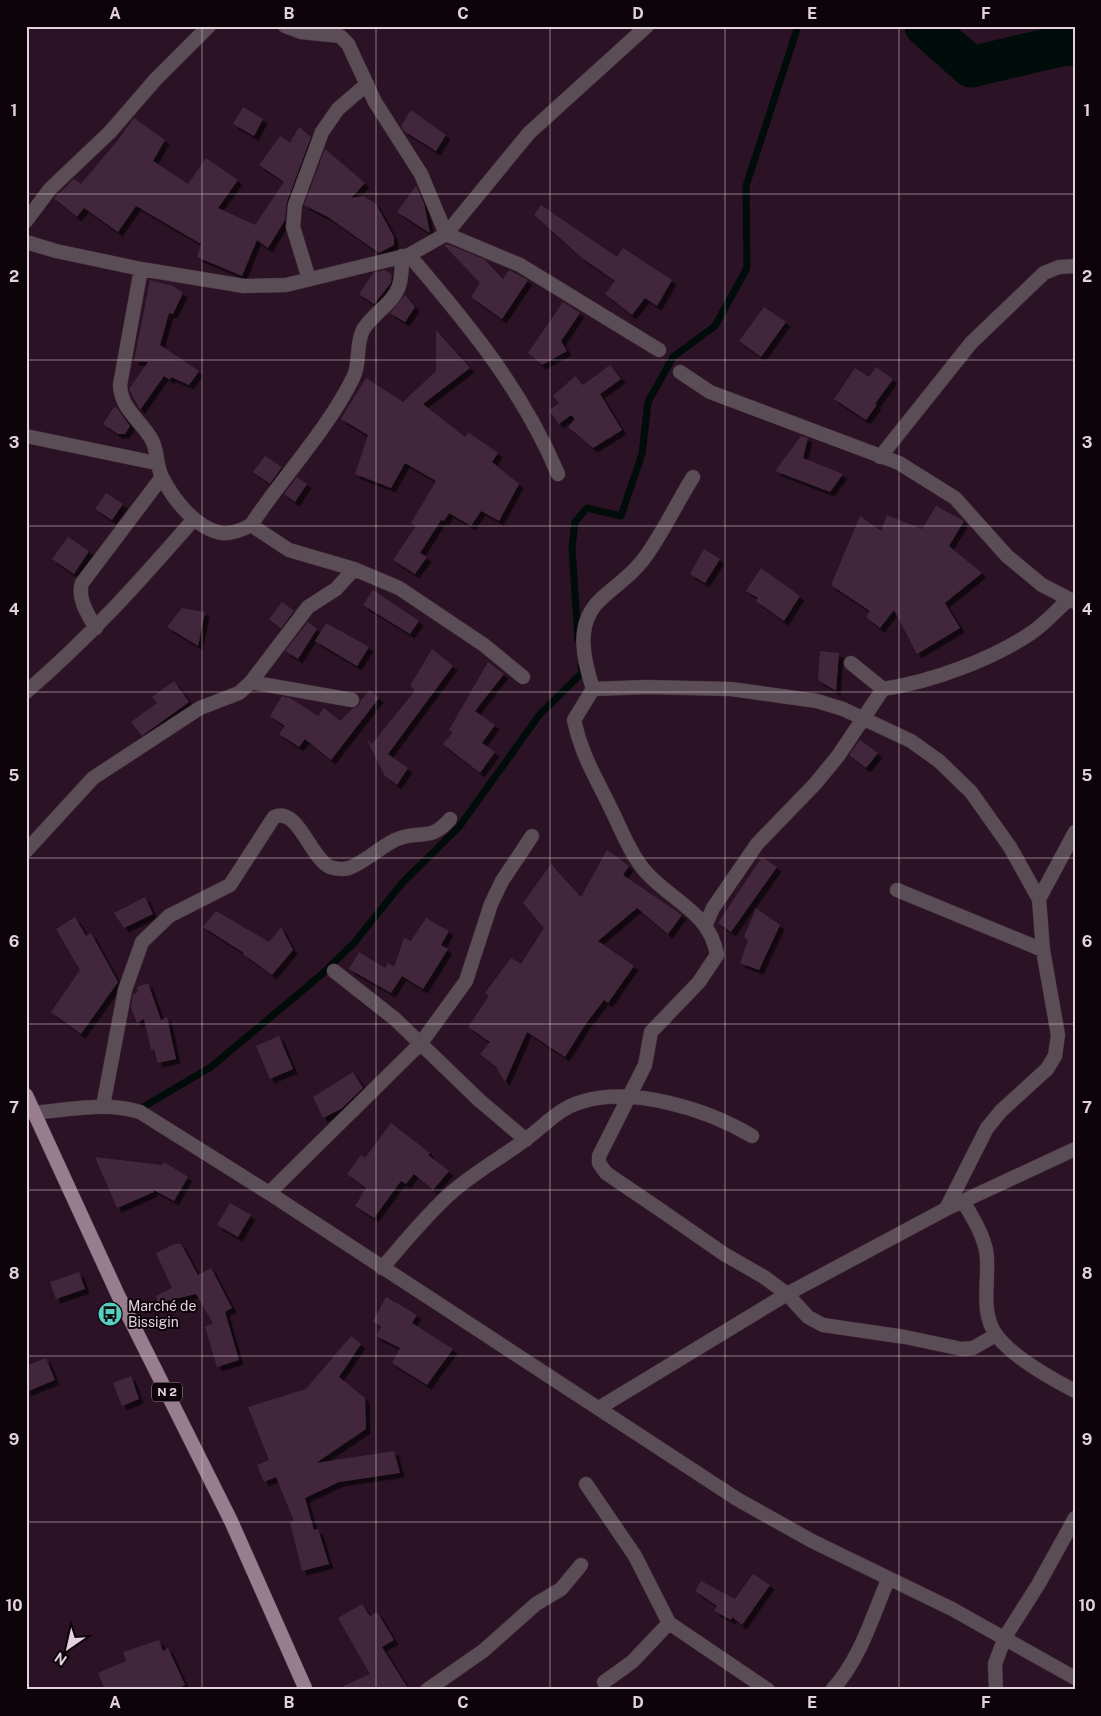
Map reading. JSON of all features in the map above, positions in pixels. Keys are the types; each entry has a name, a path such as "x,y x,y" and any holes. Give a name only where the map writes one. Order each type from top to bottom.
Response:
{"main road":[{"name":"N 2","path":"26,1095 118,1295 231,1521 306,1690"}],"street":[{"path":"26,221 50,189 110,132 155,80 209,26"},
{"path":"285,26 300,32 340,36 348,44 375,102 421,174 446,234 520,264 659,350"},
{"path":"26,242 141,268 244,286 286,285 406,256 446,234 529,133 647,26"},
{"path":"309,279 293,227 295,204 322,132 338,109 367,84"},
{"path":"406,256 481,342 516,390 535,423 558,474"},
{"path":"141,268 120,390 125,407 152,440 156,463 162,477 177,500 194,519 221,533 237,532 251,525 325,427 354,377 358,365 360,336 364,328 395,294 399,286 406,256"},
{"path":"880,457 971,343 1044,273 1059,267 1075,266"},
{"path":"680,372 710,392 899,464 955,498 1008,556 1042,585 1071,601 1035,630 1015,642 941,675 907,685 883,689 838,756 757,844 714,908 706,924"},
{"path":"26,436 156,463"},
{"path":"96,628 81,597 82,583 162,477"},
{"path":"693,477 649,552 630,577 597,604 587,619 583,658 593,689 574,720 580,746 630,850 645,871 706,924 715,941 717,956 699,982 651,1032 645,1065 598,1163 601,1168 724,1254 764,1277 787,1294 808,1317 823,1325 844,1330 904,1337 962,1349 973,1348 996,1335"},
{"path":"26,692 96,628 194,519"},
{"path":"251,525 289,550 354,569 399,588 426,604 484,645 523,677"},
{"path":"26,851 93,778 200,708 239,693 251,682 308,607 336,589 354,569"},
{"path":"851,663 883,689"},
{"path":"251,682 352,700"},
{"path":"593,689 646,687 731,689 817,701 863,718 911,741 938,761 971,792 1010,847 1039,899 1043,950 1058,1035 1055,1056 1047,1069 1002,1111 987,1128 946,1209"},
{"path":"102,1106 125,990 142,942 169,916 230,885 274,817 279,815 286,816 294,822 309,846 326,865 338,870 349,868 407,835 427,835 441,830 450,819"},
{"path":"1039,899 1075,832"},
{"path":"269,1193 421,1043 466,981 491,904 502,881 532,836"},
{"path":"897,890 1043,950"},
{"path":"334,971 395,1019 479,1100 526,1140"},
{"path":"382,1268 451,1192 526,1140 562,1110 581,1102 603,1098 630,1098 698,1110 752,1136"},
{"path":"35,1113 102,1106 122,1107 140,1112 269,1193 737,1499 812,1542 952,1609 1074,1676"},
{"path":"599,1408 787,1294 946,1209 1071,1156"},
{"path":"963,1202 981,1231 986,1251 988,1315 996,1335 1012,1350 1075,1391"},
{"path":"586,1484 635,1556 669,1624 768,1690"},
{"path":"996,1690 995,1664 1005,1637 1038,1585 1075,1518"},
{"path":"427,1690 483,1651 536,1604 561,1589 581,1565"},
{"path":"832,1690 850,1667 888,1580"},
{"path":"604,1682 632,1662 669,1624"}],"building":[{"path":"243,107 263,119 254,136 233,124"},
{"path":"411,110 446,135 436,151 404,131 401,126"},
{"path":"134,118 165,140 153,161 188,184 206,158 238,180 218,208 255,225 284,182 259,165 280,136 290,143 299,127 311,137 287,202 285,220 268,248 257,240 242,276 197,257 201,244 136,206 118,232 84,208 77,217 54,198 74,179 81,184"},
{"path":"325,149 365,183 351,198 363,196 376,204 394,237 394,245 379,253 328,217 304,205"},
{"path":"416,186 424,203 430,233 397,212"},
{"path":"541,205 617,257 623,248 672,280 657,306 645,298 632,315 605,294 615,281 582,258 534,215"},
{"path":"447,244 484,259 503,279 509,270 528,280 502,319 471,297 480,283 444,245"},
{"path":"385,270 392,275 391,283 374,304 359,294 374,272"},
{"path":"150,280 173,286 183,293 173,314 169,313 160,345 199,371 189,385 171,377 170,380 164,376 140,410 129,389 148,362 134,361"},
{"path":"405,295 415,307 405,322 390,313"},
{"path":"563,302 580,313 561,341 567,351 542,365 528,353"},
{"path":"764,307 786,322 761,357 739,341"},
{"path":"436,330 470,368 423,404 465,437 469,433 498,453 492,462 519,484 499,521 481,511 471,526 449,513 444,521 441,520 420,553 427,557 415,574 393,560 416,526 411,523 436,481 405,463 391,488 355,474 368,435 341,419 366,378 403,402 436,371"},
{"path":"610,365 621,379 600,394 622,430 593,448 568,427 575,419 571,415 559,424 549,410 559,403 553,396 575,376 583,385"},
{"path":"876,367 893,379 866,420 834,399 855,368 869,377"},
{"path":"114,407 117,408 130,426 125,434 118,434 103,424"},
{"path":"801,436 808,438 803,458 843,474 830,492 775,471"},
{"path":"265,456 282,467 270,484 253,472"},
{"path":"297,477 307,484 295,502 284,494"},
{"path":"106,493 123,504 112,520 95,509"},
{"path":"936,506 964,521 949,546 982,573 945,603 960,628 917,654 894,610 880,628 866,617 870,611 831,585 860,516 881,531 887,515 922,529"},
{"path":"68,537 89,551 74,574 52,559"},
{"path":"704,549 720,559 705,583 690,574"},
{"path":"761,568 800,596 784,621 756,601 758,598 746,591"},
{"path":"373,590 419,621 410,634 363,605"},
{"path":"282,602 294,611 281,629 269,619"},
{"path":"182,608 205,612 198,646 167,627"},
{"path":"308,622 317,629 298,659 285,651"},
{"path":"326,623 369,647 357,666 315,641"},
{"path":"432,649 453,666 388,754 408,768 397,785 385,776 367,740 372,744 413,693 414,689 410,686"},
{"path":"820,651 839,653 836,691 818,680"},
{"path":"488,662 504,674 475,711 495,725 482,743 495,752 480,773 443,744 453,732 449,730"},
{"path":"174,681 189,702 142,736 131,722 157,703 152,697"},
{"path":"370,690 379,698 331,760 305,739 299,747 279,734 285,726 270,716 282,696 290,698 318,716 324,708 340,721 352,709 358,706"},
{"path":"860,740 878,753 866,768 849,755"},
{"path":"607,850 629,866 623,875 682,915 668,934 637,908 598,941 634,966 608,1003 604,1000 585,1025 565,1057 527,1032 505,1082 496,1067 480,1054 490,1042 468,1027 489,996 485,993 511,958 521,964 544,928 523,903 551,864 581,897"},
{"path":"762,857 777,867 731,932 718,923"},
{"path":"145,897 153,914 124,928 114,913"},
{"path":"756,908 780,925 759,970 740,963 748,940 744,937"},
{"path":"216,911 269,942 281,927 293,950 272,975 244,953 203,927"},
{"path":"75,917 86,936 91,933 118,982 81,1034 51,1012 80,970 56,929"},
{"path":"426,918 449,931 441,945 448,949 423,989 402,976 391,993 349,969 359,952 385,968 388,963 394,967 404,938 411,941"},
{"path":"148,983 161,1020 167,1017 176,1059 158,1063 154,1049 151,1050 144,1019 137,1023 131,1008 133,994 138,992 137,987"},
{"path":"279,1036 293,1069 270,1079 256,1046"},
{"path":"353,1072 363,1088 341,1109 323,1118 313,1097"},
{"path":"391,1123 430,1153 428,1155 449,1171 433,1190 414,1174 406,1184 401,1181 374,1218 355,1206 366,1188 347,1174 361,1155 365,1158"},
{"path":"95,1157 162,1165 164,1162 188,1177 174,1201 152,1189 154,1192 117,1208"},
{"path":"230,1203 251,1215 238,1237 217,1225"},
{"path":"174,1244 181,1244 198,1275 211,1268 232,1308 225,1312 239,1360 217,1367 205,1327 213,1323 196,1294 158,1303 156,1296 172,1288 156,1253"},
{"path":"79,1272 85,1289 56,1299 50,1282"},
{"path":"386,1297 417,1315 412,1323 453,1349 427,1385 392,1363 400,1348 376,1336 381,1327 373,1321"},
{"path":"351,1336 361,1344 339,1377 365,1398 366,1429 316,1463 394,1451 400,1473 339,1482 305,1498 314,1530 318,1529 329,1564 302,1571 290,1522 294,1521 276,1477 264,1482 257,1465 269,1460 248,1407 306,1389"},
{"path":"46,1358 55,1380 26,1392 26,1366"},
{"path":"131,1376 139,1399 122,1406 113,1383"},
{"path":"753,1574 770,1585 742,1625 732,1617 731,1620 714,1611 717,1606 695,1591 701,1581 735,1599"},
{"path":"362,1604 370,1616 377,1612 394,1640 382,1647 409,1690 335,1690 370,1674 338,1618"},
{"path":"159,1640 163,1651 168,1648 185,1685 175,1690 105,1690 98,1673 126,1661 123,1652"}],"waterway":[{"path":"578,640 572,548 575,522 587,508 621,516 642,454 648,402 673,357 715,326 747,268 746,186 798,26"},
{"path":"925,26 971,67 1060,46 1075,45"},
{"path":"143,1107 211,1067 322,974 354,943 403,882 459,827 540,714 582,673 581,666"}],"place":[{"name":"Marché de Bissigin","path":"110,1314"}]}
